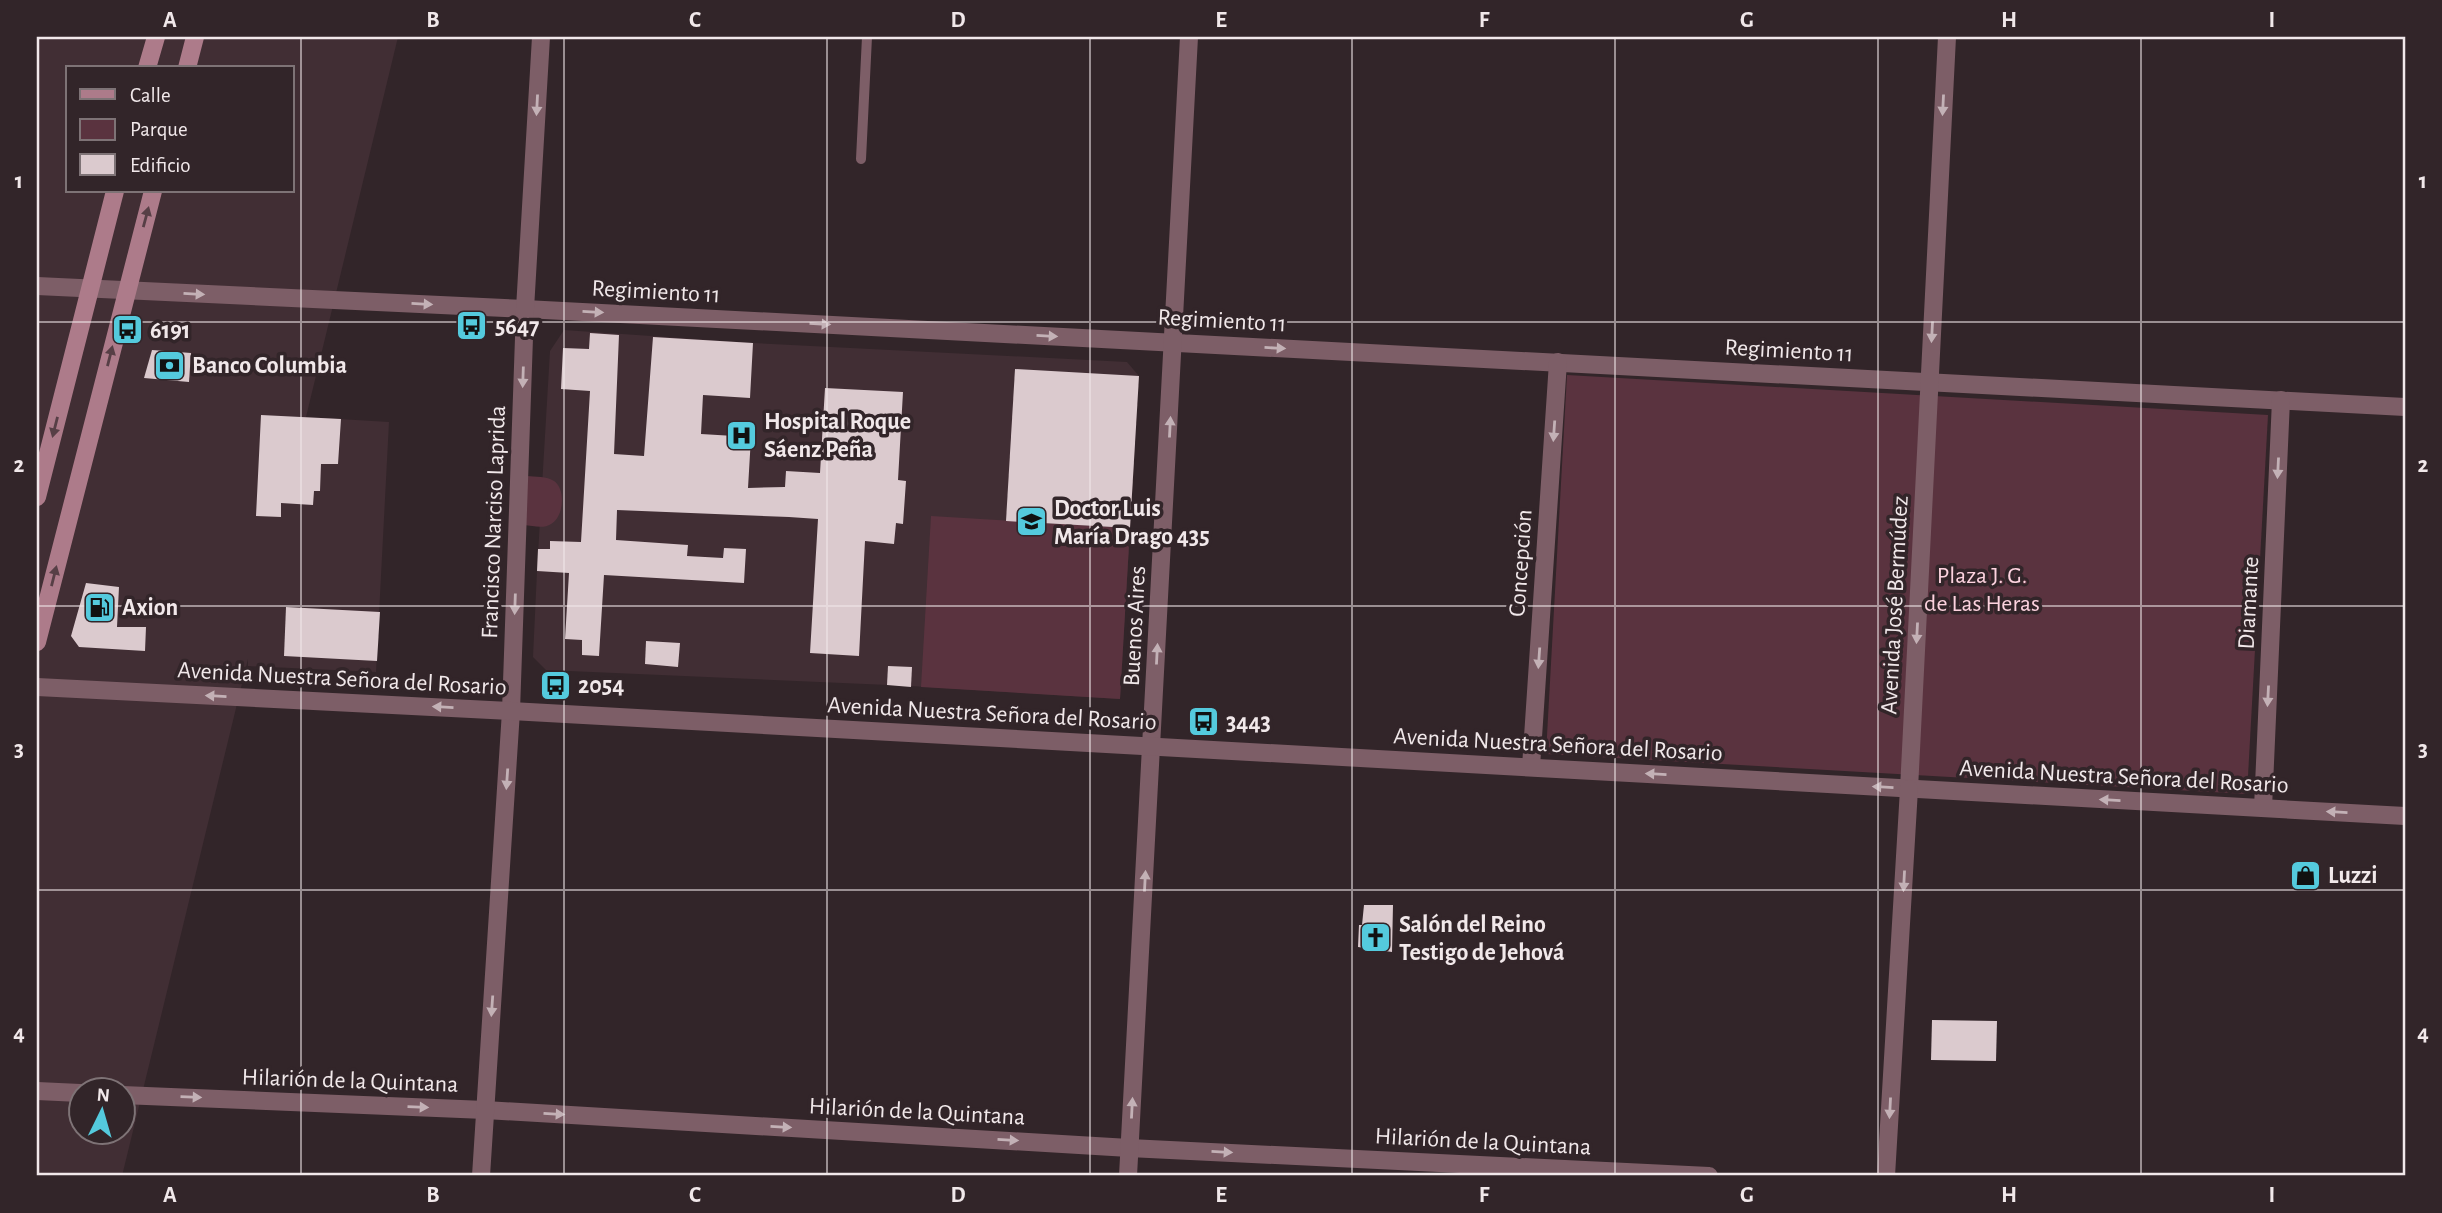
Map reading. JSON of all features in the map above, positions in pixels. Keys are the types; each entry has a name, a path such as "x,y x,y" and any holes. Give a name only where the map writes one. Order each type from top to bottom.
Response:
{"main road":[{"path":"148,66 156,37"},
{"path":"188,66 195,37"},
{"path":"37,497 115,192"},
{"path":"37,642 153,192"}],"street":[{"name":"Francisco Narciso Laprida","path":"481,1176 511,711 525,309 541,37"},
{"name":"Buenos Aires","path":"1128,1176 1189,37"},
{"name":"Avenida José Bermúdez","path":"1886,1176 1909,789 1947,37"},
{"name":"Regimiento 11","path":"37,286 2405,407"},
{"name":"Concepción","path":"1531,767 1558,362"},
{"name":"Diamante","path":"2263,808 2281,400"},
{"name":"Avenida Nuestra Señora del Rosario","path":"37,687 2405,816"},
{"path":"37,1091 66,1092"},
{"name":"Hilarión de la Quintana","path":"136,1096 485,1110 1129,1148 1709,1176"}],"lane":[{"path":"862,159 867,37"}],"shaded area":[{"path":"37,37 398,37 306,417 389,422 376,672 248,666 248,659 136,1119 136,1076 66,1076 66,1146 129,1146 122,1176 37,1176"},
{"name":"Hospital Roque Sáenz Peña","path":"564,330 753,343 1127,362 1139,376 1120,699 911,686 546,670 533,657 537,571 550,351"}],"green space":[{"name":"Plaza J. G. de Las Heras","path":"1567,375 2268,415 2247,794 1546,754"},
{"path":"527,476 551,479 558,485 562,496 561,509 548,526 524,525"},
{"path":"931,516 1130,528 1120,699 921,687"}],"building":[{"path":"590,333 619,335 614,454 644,456 653,337 753,343 750,398 703,395 701,434 751,437 748,488 785,487 786,471 820,473 825,388 903,392 898,480 906,481 903,524 896,523 894,544 865,541 859,656 810,653 818,519 789,517 617,510 616,540 688,545 687,556 723,558 724,548 746,549 744,583 604,575 599,656 582,655 582,640 565,639 569,573 537,571 538,549 550,549 550,541 581,542 590,391 561,389 563,348 589,349"},
{"name":"Banco Columbia","path":"152,350 191,353 189,382 144,378"},
{"path":"1015,369 1139,376 1130,528 1006,521"},
{"path":"261,415 341,419 338,464 321,464 320,491 314,491 313,505 281,503 281,517 256,516"},
{"name":"Axion","path":"86,583 119,587 117,627 146,627 145,651 79,647 71,636"},
{"path":"286,607 380,612 377,661 284,656"},
{"path":"646,641 680,643 678,667 645,664"},
{"path":"888,666 912,667 911,687 887,685"},
{"name":"Salón del Reino Testigo de Jehová","path":"1364,905 1393,905 1392,952 1358,947 1359,925 1362,925"},
{"path":"1932,1020 1997,1021 1996,1061 1931,1060"}],"place":[{"name":"5647","path":"472,326"},
{"name":"6191","path":"127,330"},
{"name":"Banco Columbia","path":"169,365"},
{"name":"Hospital Roque Sáenz Peña","path":"741,435"},
{"name":"Doctor Luis María Drago 435","path":"1031,522"},
{"name":"Axion","path":"99,607"},
{"name":"2054","path":"555,685"},
{"name":"3443","path":"1203,722"},
{"name":"Luzzi","path":"2305,875"},
{"name":"Salón del Reino Testigo de Jehová","path":"1376,938"}]}
